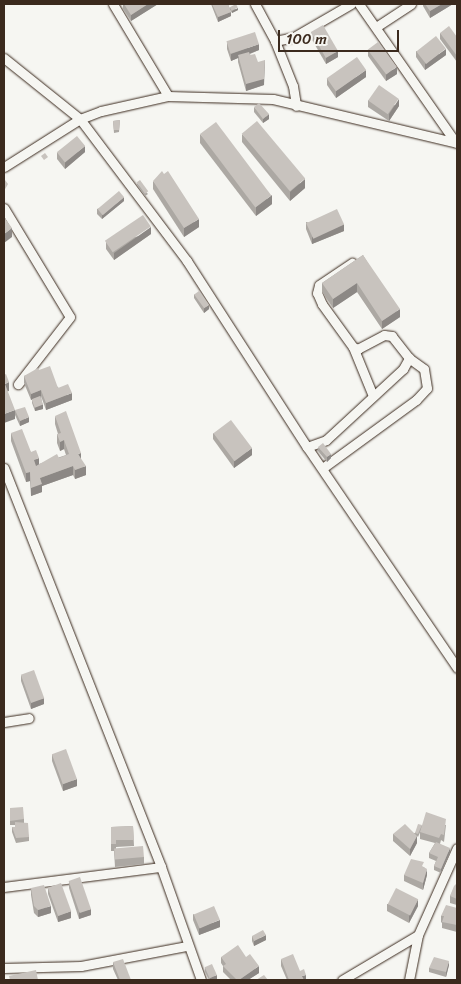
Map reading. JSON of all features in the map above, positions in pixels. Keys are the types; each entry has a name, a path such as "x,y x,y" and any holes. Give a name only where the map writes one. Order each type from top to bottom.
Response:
{"street":[{"path":"113,4 168,96"},
{"path":"255,4 275,41 292,86 296,106"},
{"path":"275,41 294,37 350,4"},
{"path":"359,4 401,67 457,143"},
{"path":"376,27 411,4"},
{"path":"4,58 80,119 187,261 307,447 324,467 457,668"},
{"path":"4,167 80,119 101,111 168,96 219,99 253,96 296,106 326,110 457,143"},
{"path":"4,208 70,317 18,384"},
{"path":"358,260 318,285 317,293 353,347 373,396"},
{"path":"324,467 416,400 427,388 428,380 424,370 416,360 409,358 392,336 384,335 358,349 353,347"},
{"path":"307,447 326,440 403,369 409,358"},
{"path":"4,468 161,867 187,946 202,980"},
{"path":"4,722 29,718"},
{"path":"409,980 418,935 457,848"},
{"path":"4,887 161,867"},
{"path":"342,980 418,935"},
{"path":"4,968 81,966 187,946"}],"building":[{"path":"124,4 148,4 131,15"},
{"path":"212,4 228,4 231,12 218,17"},
{"path":"236,4 238,8 232,11 230,7"},
{"path":"425,4 442,4 430,11"},
{"path":"323,25 338,51 326,58 311,32"},
{"path":"449,26 457,37 457,56 440,33"},
{"path":"255,32 259,44 230,54 226,41"},
{"path":"436,36 446,49 426,64 416,51"},
{"path":"378,42 397,67 386,75 368,50"},
{"path":"249,52 250,55 255,54 258,62 265,60 264,79 246,84 238,55"},
{"path":"357,57 366,70 336,91 327,78"},
{"path":"379,85 399,99 388,114 368,101"},
{"path":"259,103 269,114 263,119 254,107"},
{"path":"120,120 119,130 114,130 113,121"},
{"path":"257,121 305,178 290,191 242,134"},
{"path":"216,122 271,195 255,208 200,134"},
{"path":"77,136 85,146 65,162 57,152"},
{"path":"45,153 48,157 44,160 41,156"},
{"path":"162,171 164,174 168,171 199,219 184,228 153,181"},
{"path":"4,180 8,184 4,191"},
{"path":"140,180 148,191 145,194 137,182"},
{"path":"119,191 124,197 103,215 98,209"},
{"path":"337,209 344,224 313,239 306,223"},
{"path":"143,215 151,227 113,252 105,241"},
{"path":"4,217 12,228 4,234"},
{"path":"363,255 400,309 382,321 357,283 333,299 322,283"},
{"path":"199,291 209,305 204,308 194,295"},
{"path":"50,366 58,388 68,384 72,393 46,403 41,390 31,394 24,376 38,368 39,370"},
{"path":"6,374 9,382 5,384 15,410 4,414 4,375"},
{"path":"40,396 43,404 35,408 32,399"},
{"path":"25,407 29,417 20,421 15,410"},
{"path":"66,411 81,453 78,454 86,466 75,470 73,466 40,478 42,484 31,488 30,472 26,473 11,433 22,429 31,452 36,450 39,458 34,460 36,466 57,454 59,458 69,454 64,440 60,442 57,434 61,433 55,416"},
{"path":"231,420 252,448 234,461 213,433"},
{"path":"323,443 331,454 327,457 318,447"},
{"path":"34,670 44,698 31,703 21,675"},
{"path":"66,749 77,779 63,784 52,754"},
{"path":"23,807 24,819 10,821 10,808"},
{"path":"426,812 446,819 444,835 441,834 439,838 420,832"},
{"path":"15,822 28,823 29,837 16,838 12,827 15,827"},
{"path":"405,824 417,836 410,849 393,834"},
{"path":"418,824 422,825 418,834 415,833"},
{"path":"133,826 134,840 116,840 116,844 111,844 111,827"},
{"path":"436,842 450,848 441,869 434,866 438,857 429,853"},
{"path":"143,846 144,857 115,859 114,849"},
{"path":"411,859 424,862 422,866 427,869 423,883 404,875"},
{"path":"80,877 91,909 80,913 69,881"},
{"path":"61,883 71,911 58,916 48,888"},
{"path":"457,883 457,899 450,896"},
{"path":"44,885 51,906 38,910 34,906 31,888"},
{"path":"396,888 418,899 410,915 388,904"},
{"path":"446,905 457,908 457,925 442,922 444,916 441,916"},
{"path":"214,906 220,920 200,928 194,915"},
{"path":"263,930 266,935 254,941 252,936"},
{"path":"238,945 246,957 250,954 259,966 237,980 223,966 226,964 221,957"},
{"path":"293,954 300,971 304,969 306,975 302,976 304,980 289,980 281,959"},
{"path":"434,957 449,961 446,972 429,968"},
{"path":"123,959 131,980 120,980 113,962"},
{"path":"212,964 217,975 210,978 205,967"},
{"path":"36,970 38,980 10,980 9,976"},
{"path":"264,975 268,980 256,980"}]}
